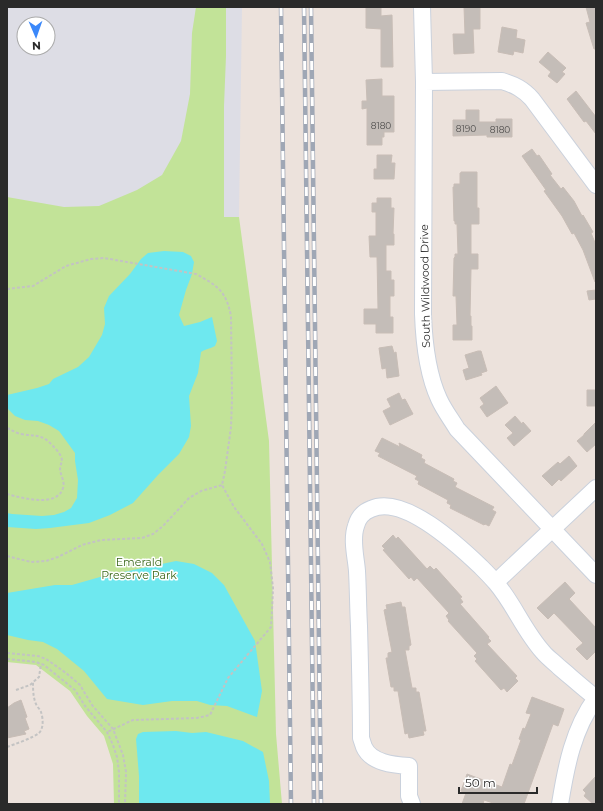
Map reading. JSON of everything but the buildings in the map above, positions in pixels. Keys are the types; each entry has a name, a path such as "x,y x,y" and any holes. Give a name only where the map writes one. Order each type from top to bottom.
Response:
{"street":[{"name":"South Wildwood Drive","path":"422,7 424,82 423,314 426,355 434,388 457,429 596,575"},
{"path":"424,82 502,81 524,90 596,185"},
{"path":"496,582 596,488"},
{"path":"412,804 409,796 409,766 382,762 371,756 364,748 362,738 357,571 354,538 355,527 360,517 366,511 376,507 385,506 407,512 432,526 446,535 466,552 496,582 513,606 532,640 545,654 596,698 586,712 570,753 560,804"}],"path":[{"path":"7,289 33,286 66,266 91,259 104,258 196,274 219,289 229,306 231,316 231,427 222,485 234,507 262,544 270,562 273,588 271,627 228,678 210,715 197,718 133,720 107,732"},
{"path":"7,428 20,434 38,436 47,441 60,454 62,459 60,471 64,488 58,496 51,500 21,498 7,494"},
{"path":"7,556 31,562 46,561 58,557 82,545 101,540 142,538 153,534 163,526 189,498 201,491 222,485"},
{"path":"7,653 38,656 46,659 80,685 92,704 113,729 123,755 126,772 125,804"},
{"path":"7,659 36,662 75,690 85,706 107,732 113,745 117,757 119,772 119,804"},
{"path":"16,690 30,685 39,677 42,665 46,659"},
{"path":"7,747 32,737 39,733 42,728 43,723 41,713 34,698 33,682"}],"shaded area":[{"path":"7,7 242,7 239,217 7,217"}],"green space":[{"name":"Emerald Preserve Park","path":"196,7 226,7 224,217 239,217 269,441 276,734 282,804 114,804 113,764 104,736 87,716 70,691 36,665 7,662 7,197 64,207 99,206 137,190 162,175 181,141 190,94 192,33"}],"water":[{"path":"164,251 183,252 191,256 194,262 192,274 179,315 184,326 212,317 217,341 215,346 201,352 198,373 189,396 191,426 189,437 179,454 133,503 110,515 89,523 50,528 36,529 7,527 7,513 42,516 54,515 71,508 77,498 78,480 75,453 59,431 38,421 25,420 15,416 7,408 7,395 49,384 53,379 78,367 89,357 102,335 105,324 104,308 109,296 148,253"},
{"path":"176,561 194,564 212,573 224,585 255,641 262,691 257,717 227,706 210,705 197,701 172,701 143,705 107,699 84,671 57,649 43,642 7,635 7,593 55,585 72,585 100,577"},
{"path":"176,731 192,733 206,732 243,741 263,752 269,781 270,804 139,804 139,776 136,739 138,734 143,732"}],"railway":[{"path":"281,7 291,804"},
{"path":"304,7 314,804"},
{"path":"311,7 321,804"}]}
